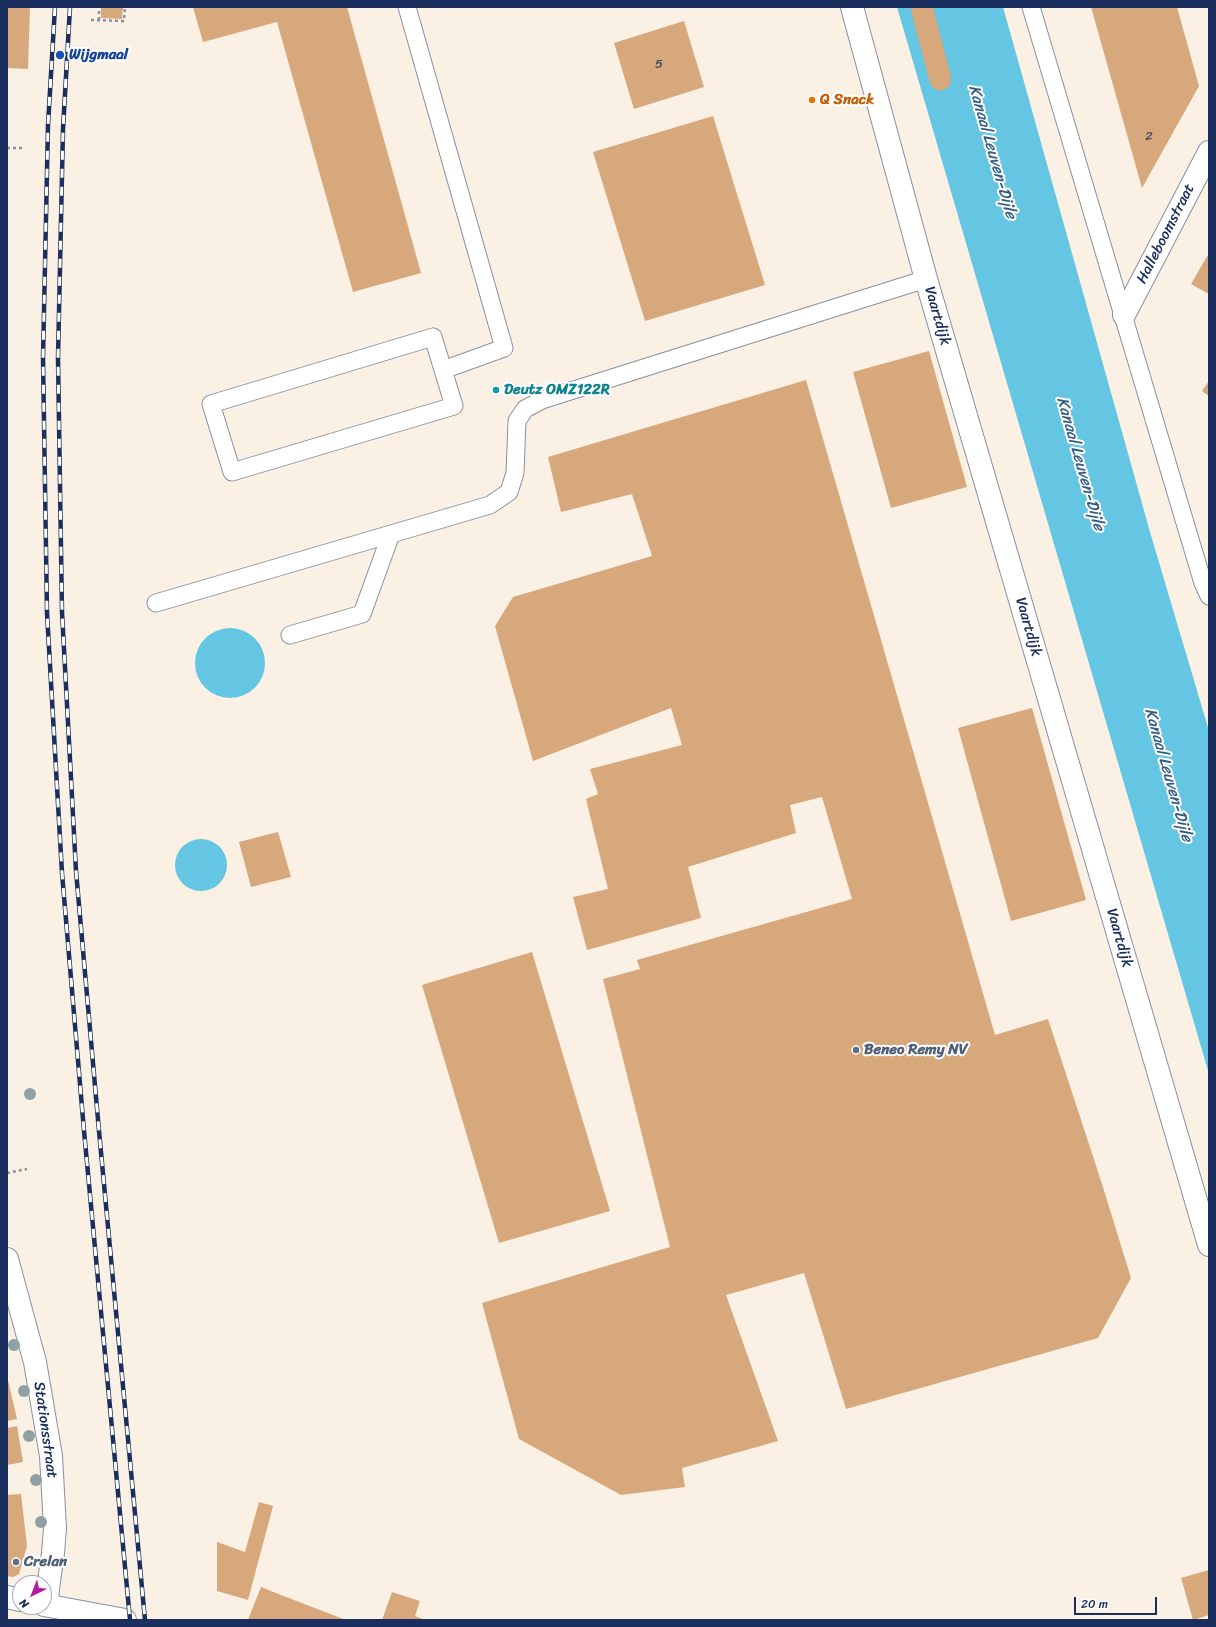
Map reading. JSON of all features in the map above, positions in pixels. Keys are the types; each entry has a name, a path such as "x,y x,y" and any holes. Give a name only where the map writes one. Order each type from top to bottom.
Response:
{"street":[{"name":"Vaartdijk","path":"852,7 926,279 1209,1245"},
{"name":"Halleboomstraat","path":"1124,316 1209,152"},
{"name":"Stationsstraat","path":"7,1259 35,1362 51,1456 55,1528 50,1575"},
{"path":"52,1606 125,1620"}],"lane":[{"path":"407,7 504,348 443,370"},
{"path":"1031,7 1203,583 1209,596"},
{"path":"156,603 490,505 510,492 515,473 517,421 525,409 542,400 926,279"},
{"path":"433,338 443,370 454,406 232,472 211,404 433,338"},
{"path":"290,635 362,614 391,534"}],"path":[{"path":"99,7 99,20"},
{"path":"91,20 124,21 124,7"},
{"path":"7,148 24,148"},
{"path":"7,1173 27,1169"}],"water":[{"name":"Kanaal Leuven-Dijle","path":"897,7 1003,7 1150,532 1209,731 1209,1074"},
{"path":"223,628 237,628 250,634 259,643 265,656 263,676 255,688 237,698 223,698 210,692 201,683 195,670 195,656 201,643 210,634"},
{"path":"201,839 211,841 219,847 225,855 227,865 225,875 219,883 211,889 201,891 191,889 183,883 177,875 175,865 177,855 183,847 191,841"}],"building":[{"path":"7,7 30,7 28,69 7,68"},
{"path":"101,7 123,7 122,19 101,18"},
{"path":"193,7 347,7 421,273 353,292 277,22 203,42"},
{"path":"910,7 933,7 951,76 951,83 947,88 941,91 934,89 930,83"},
{"path":"1091,7 1177,7 1199,86 1142,188"},
{"path":"684,21 704,87 634,109 614,43"},
{"path":"713,116 765,285 645,321 593,152"},
{"path":"1209,253 1209,294 1191,284"},
{"path":"929,351 967,487 891,508 853,372"},
{"path":"806,380 995,1035 1048,1019 1131,1278 1098,1338 846,1409 804,1273 726,1295 778,1441 682,1468 685,1487 621,1495 519,1439 482,1303 670,1247 603,979 640,969 637,960 852,899 822,797 790,805 796,833 688,867 701,918 587,950 573,897 608,889 586,799 598,794 590,769 682,745 671,708 533,761 495,626 513,597 652,556 632,494 561,512 548,457"},
{"path":"1209,381 1209,396 1202,391"},
{"path":"1032,708 1086,900 1011,921 958,728"},
{"path":"278,832 291,877 251,887 239,842"},
{"path":"532,952 610,1211 499,1243 422,985"},
{"path":"7,1376 17,1419 7,1421"},
{"path":"17,1426 23,1462 7,1465 7,1428"},
{"path":"21,1494 27,1546 19,1574 12,1575 12,1577 7,1576 7,1495"},
{"path":"259,1502 273,1506 248,1600 217,1591 217,1542 245,1552"},
{"path":"1209,1570 1209,1615 1193,1620 1181,1578"},
{"path":"261,1587 281,1595 346,1620 248,1620"},
{"path":"392,1592 420,1601 415,1616 425,1620 382,1620"}],"railway":[{"path":"55,7 48,125 43,358 47,613 62,873 84,1131 130,1620"},
{"path":"70,7 63,129 58,358 62,612 76,871 145,1620"}],"place":[{"name":"Wijgmaal","path":"60,55"},
{"name":"Q Snack","path":"812,100"},
{"name":"Deutz OMZ122R","path":"496,390"},
{"name":"Beneo Remy NV","path":"856,1050"},
{"name":"Crelan","path":"16,1562"}]}
